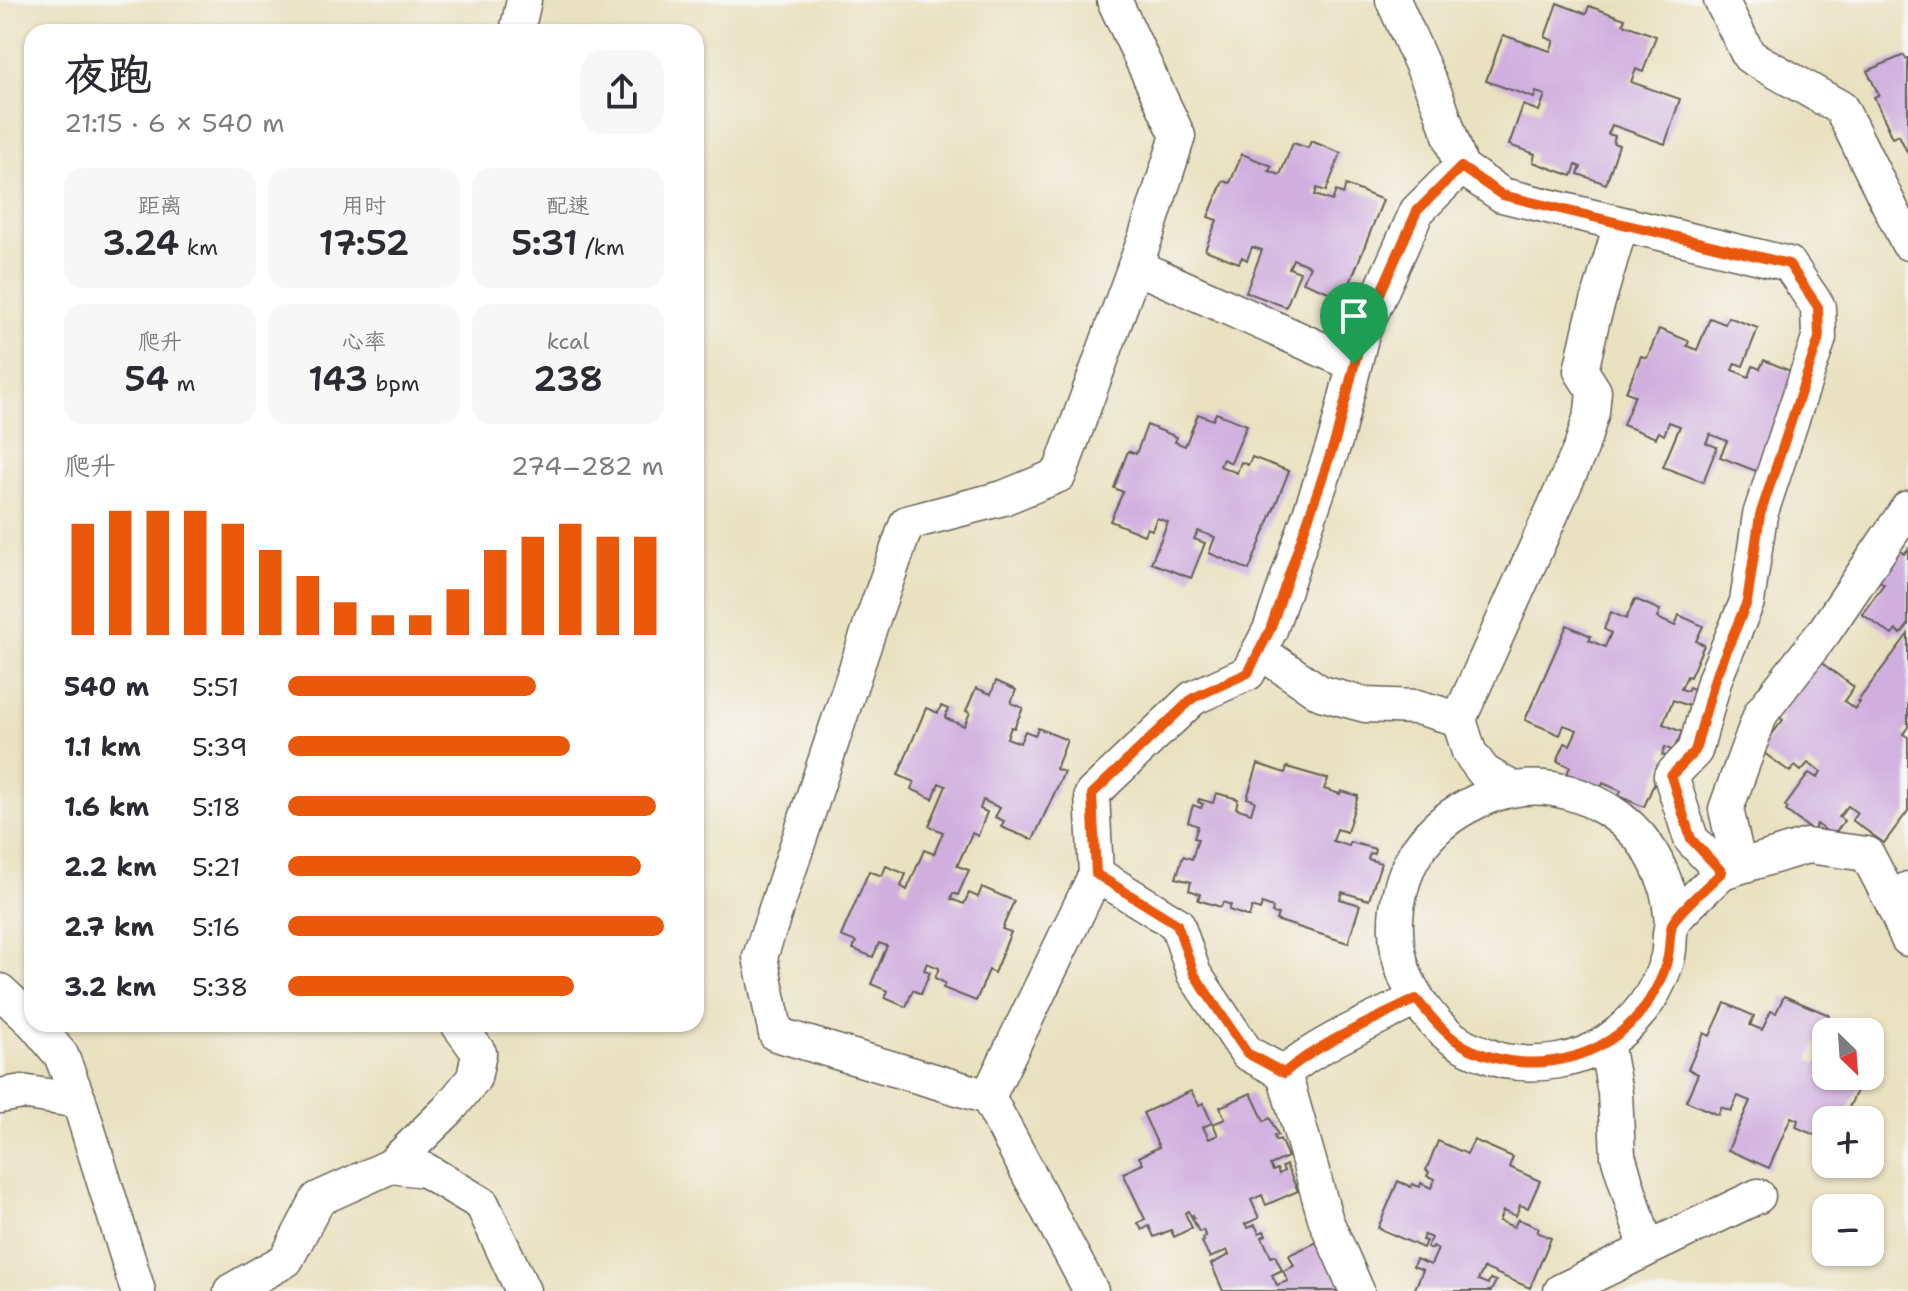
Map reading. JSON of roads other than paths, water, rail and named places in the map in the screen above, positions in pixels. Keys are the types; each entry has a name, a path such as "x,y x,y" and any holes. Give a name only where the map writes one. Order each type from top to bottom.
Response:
{"street":[{"path":"519,24 524,0"},
{"path":"1393,0 1438,101 1461,167 1502,195 1789,264 1818,307 1819,338 1760,515 1747,602 1715,678 1695,751 1671,776 1691,839 1722,872"},
{"path":"1721,0 1749,56 1841,108 1908,243"},
{"path":"1091,1291 988,1097 776,1034 760,957 907,523 1003,498 1059,475 1135,266 1178,136 1117,1"},
{"path":"988,1097 1096,874 1092,794 1193,698 1248,673 1270,630 1336,438 1362,334 1417,211 1461,167"},
{"path":"1513,789 1484,772 1469,752 1459,719 1581,448 1592,412 1594,391 1581,371 1621,224"},
{"path":"1135,266 1354,364"},
{"path":"1672,922 1722,872 1735,849 1726,809 1761,713 1824,632 1908,508"},
{"path":"1259,651 1321,693 1366,705 1417,707 1459,719"},
{"path":"1552,788 1589,799 1622,820 1648,848 1665,884 1672,922 1668,958 1655,991 1634,1020 1606,1043 1573,1058 1538,1064 1502,1060 1468,1048 1439,1027 1416,999 1400,964 1395,925 1400,887 1417,851 1443,822 1475,801 1513,789 1552,788"},
{"path":"1722,872 1807,846 1867,854 1901,897 1908,939"},
{"path":"1096,874 1177,924 1194,974 1247,1053 1284,1073 1326,1221 1357,1291"},
{"path":"0,991 24,1014"},
{"path":"1284,1073 1297,1062 1360,1026 1416,999"},
{"path":"41,1032 61,1055 79,1101 138,1291"},
{"path":"231,1291 286,1260 318,1199 391,1166 449,1109 474,1078 479,1053 464,1032"},
{"path":"1606,1043 1615,1093 1618,1156 1643,1237 1643,1251"},
{"path":"0,1096 22,1092 79,1101"},
{"path":"391,1166 425,1170 482,1204 523,1291"},
{"path":"1561,1291 1758,1196"}]}
